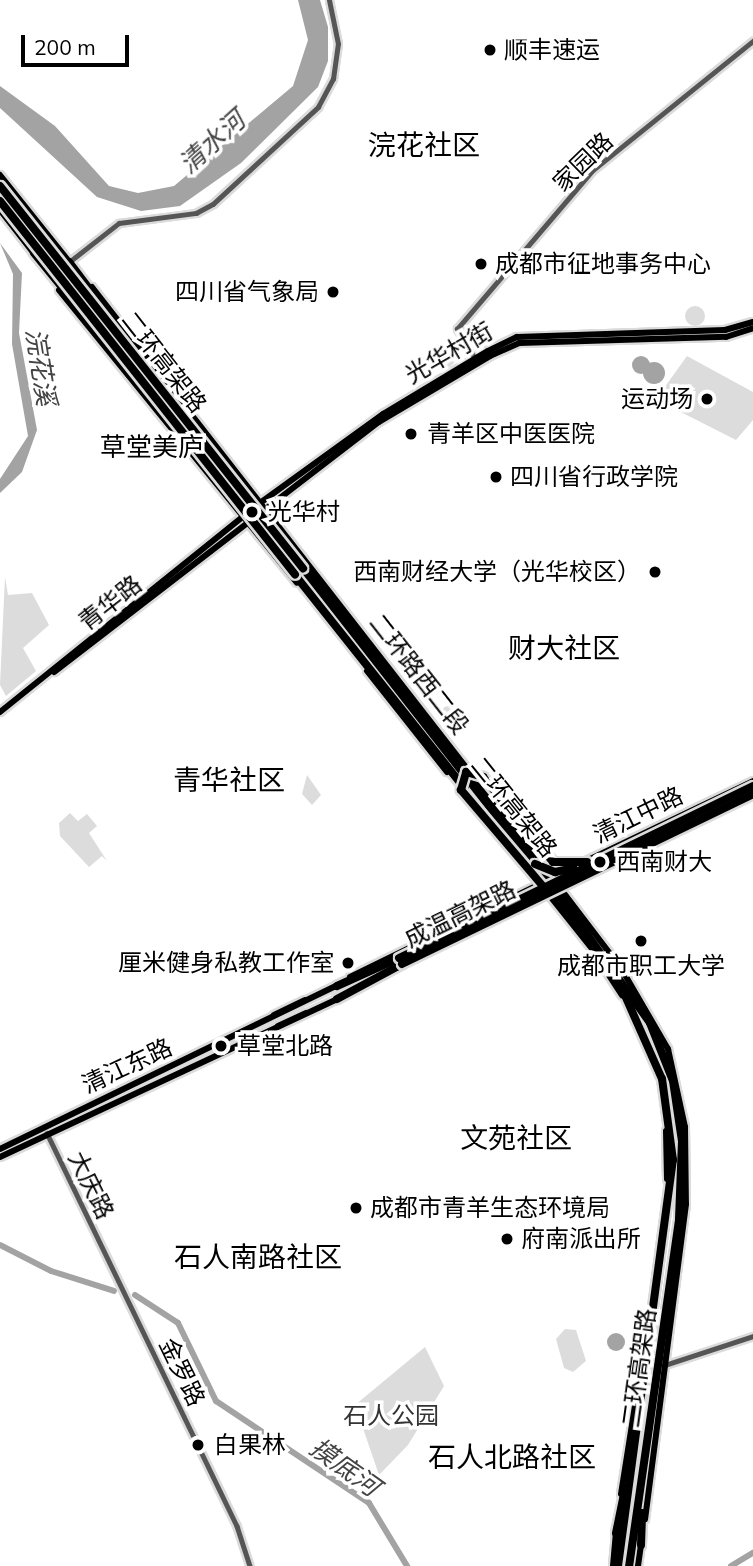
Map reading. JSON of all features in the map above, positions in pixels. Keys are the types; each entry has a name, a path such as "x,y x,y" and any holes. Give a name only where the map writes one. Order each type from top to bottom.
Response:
{"highway":[{"name":"二环高架路","path":"0,186 535,864 632,992 671,1074 683,1175 665,1334 629,1566"},
{"name":"二环高架路","path":"0,201 622,987 665,1093 673,1160 654,1328 616,1566"},
{"path":"34,253 179,427"},
{"path":"69,262 190,426"},
{"path":"540,883 461,790 466,772 480,774 553,862 587,862"},
{"name":"成温高架路","path":"337,999 401,961 752,784"},
{"name":"成温高架路","path":"337,986 401,961 753,795"},
{"path":"535,864 559,872 694,815"},
{"path":"616,1533 654,1328"},
{"path":"640,1545 642,1510 665,1334"}],"main road":[{"name":"二环路西二段","path":"0,175 552,877 646,1006 678,1076 686,1204 665,1365"},
{"name":"二环路西二段","path":"0,210 244,519 540,883 624,999 659,1082 667,1177 616,1533 616,1566"},
{"name":"光华村街","path":"262,506 473,359 517,337 737,329 753,322"},
{"name":"光华村街","path":"244,519 379,422 482,362 519,344 726,337 753,328"},
{"name":"青华路","path":"0,715 244,519"},
{"name":"清江中路","path":"540,883 752,784"},
{"name":"清江中路","path":"548,895 753,795"},
{"name":"清江东路","path":"0,1157 45,1131 540,883"},
{"name":"清江东路","path":"0,1149 319,1009 548,895"},
{"path":"638,1566 665,1365"}],"street":[{"path":"69,262 119,223 196,213 213,204 318,107 333,79 338,44 329,0"},
{"name":"家园路","path":"473,359 457,329 593,170 753,41"},
{"path":"473,359 482,362"},
{"name":"大庆路","path":"45,1131 108,1258"},
{"name":"金罗路","path":"108,1258 225,1500 250,1566"},
{"path":"665,1365 753,1336"}],"green space":[{"path":"691,306 699,306 705,316 699,326 691,326 685,320 685,312"},
{"path":"457,337 466,353 447,369 438,357"},
{"name":"运动场","path":"687,356 753,392 753,420 736,440 663,403 659,395"},
{"path":"5,577 8,595 32,593 49,625 23,648 36,671 6,696 0,685"},
{"path":"449,706 456,709 459,716 456,723 449,726 442,723 439,716 442,709"},
{"path":"307,775 321,795 312,805 302,794"},
{"path":"70,813 78,821 87,814 97,826 89,833 107,861 102,856 89,867 60,836 59,823"},
{"path":"565,1329 576,1330 586,1361 573,1372 564,1368 556,1339"},
{"name":"石人公园","path":"425,1347 444,1386 408,1445 379,1475 355,1405"}],"shaded area":[{"path":"298,0 320,0 328,27 328,61 318,87 241,163 180,206 141,211 97,197 0,108 0,86 55,126 109,186 138,193 174,186 293,86 308,40"},
{"path":"0,243 22,273 19,333 37,430 22,472 0,493 0,479 28,436 12,344 13,274"},
{"path":"637,356 645,356 650,365 648,372 637,374 632,369 632,361"},
{"path":"654,362 664,369 665,373 658,383 654,384 644,377 643,373 650,363"},
{"path":"616,1333 622,1336 625,1342 622,1348 616,1351 610,1348 607,1342 610,1336"}],"waterway":[{"name":"摸底河","path":"0,1245 51,1271 114,1291"},
{"name":"摸底河","path":"135,1295 178,1323 216,1401 369,1503 407,1566"},
{"name":"摸底河","path":"731,1566 753,1553"}],"place":[{"name":"顺丰速运","path":"490,50"},
{"name":"成都市征地事务中心","path":"481,264"},
{"name":"四川省气象局","path":"333,292"},
{"name":"运动场","path":"707,399"},
{"name":"青羊区中医医院","path":"411,434"},
{"name":"四川省行政学院","path":"496,477"},
{"name":"光华村","path":"252,512"},
{"name":"西南财经大学（光华校区）","path":"655,572"},
{"name":"西南财大","path":"600,862"},
{"name":"成都市职工大学","path":"641,941"},
{"name":"厘米健身私教工作室","path":"348,963"},
{"name":"草堂北路","path":"221,1046"},
{"name":"成都市青羊生态环境局","path":"356,1208"},
{"name":"府南派出所","path":"507,1239"},
{"name":"白果林","path":"198,1445"}],"district":[{"name":"浣花社区","path":"424,145"},
{"name":"草堂美庐","path":"152,447"},
{"name":"财大社区","path":"564,648"},
{"name":"青华社区","path":"229,780"},
{"name":"文苑社区","path":"516,1138"},
{"name":"石人南路社区","path":"258,1257"},
{"name":"石人北路社区","path":"512,1457"}],"water label":[{"name":"清水河","path":"212,142"},
{"name":"浣花溪","path":"41,367"}]}
